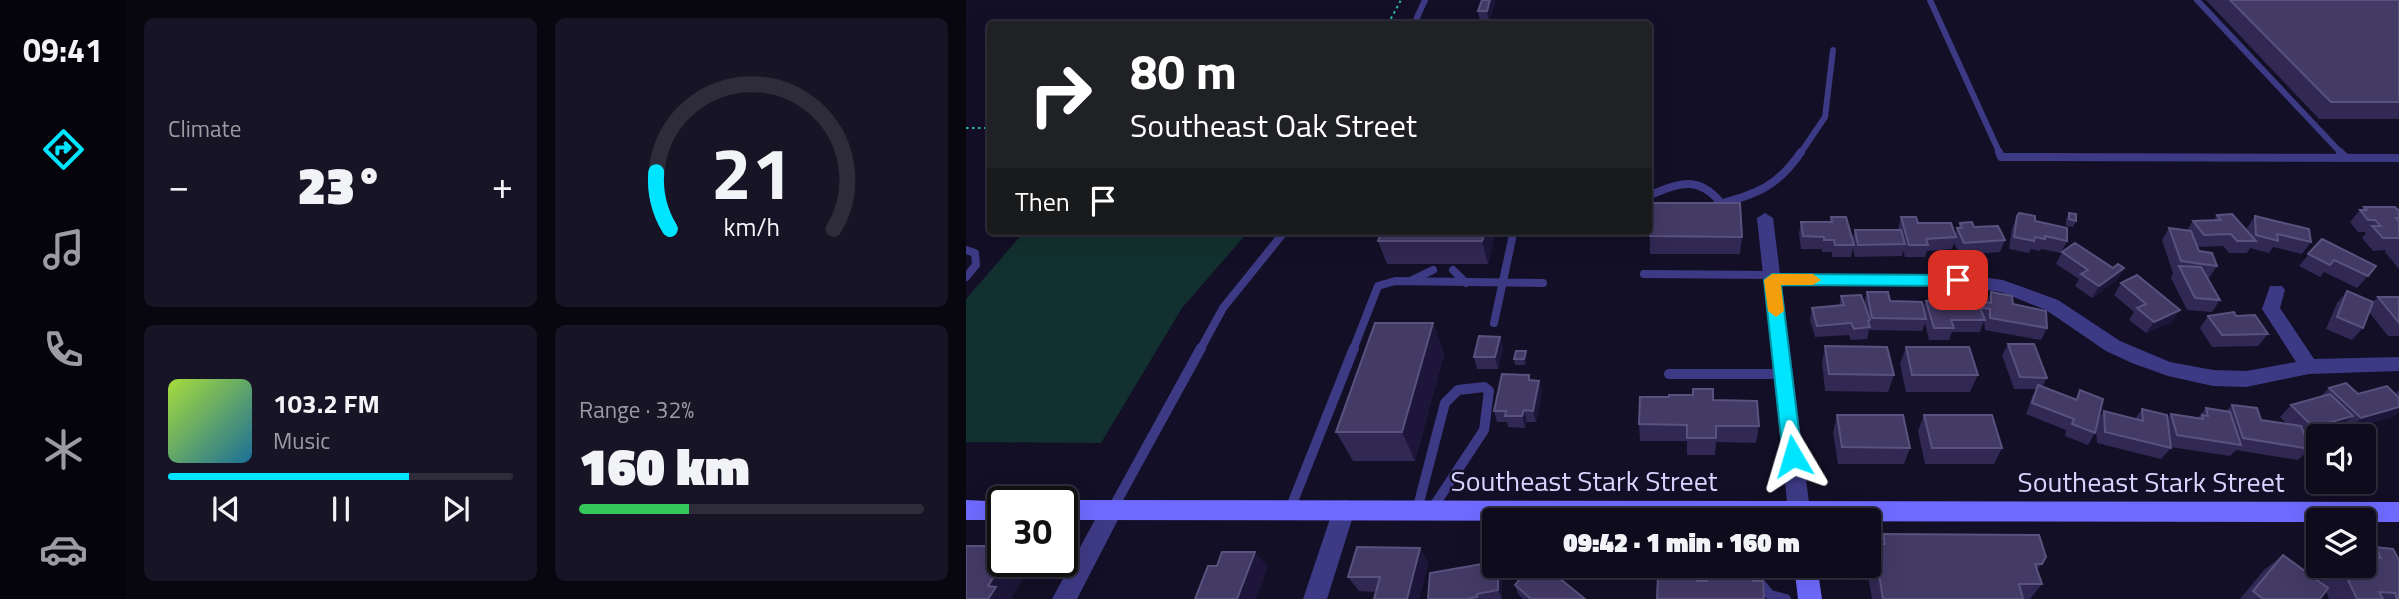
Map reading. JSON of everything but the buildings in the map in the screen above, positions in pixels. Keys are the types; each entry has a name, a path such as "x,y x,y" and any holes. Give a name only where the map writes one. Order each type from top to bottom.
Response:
{"main road":[{"path":"966,510 987,510"},
{"name":"Southeast Stark Street","path":"1078,510 1482,511"},
{"name":"Southeast Stark Street","path":"1881,515 2399,512"},
{"path":"1807,578 1810,599"}],"street":[{"path":"1765,218 1798,508"},
{"path":"1772,277 1983,281 2027,293 2052,305 2109,354 2213,378 2246,379 2309,367 2399,364"},
{"path":"2276,290 2271,309 2309,367"},
{"path":"1064,599 1112,510"},
{"path":"1315,599 1345,510"}],"lane":[{"path":"1416,21 1426,0"},
{"path":"1930,0 2001,157 2399,158"},
{"path":"2197,0 2345,158"},
{"path":"1709,207 1761,192 1792,165 1825,117 1833,50"},
{"path":"1652,194 1673,184 1689,183 1713,191 1721,203"},
{"path":"1112,510 1223,307 1283,235"},
{"path":"1494,323 1512,239"},
{"path":"966,250 975,253 976,265 966,277"},
{"path":"1408,281 1433,270"},
{"path":"1453,270 1466,283"},
{"path":"1644,274 1772,277"},
{"path":"1290,510 1378,286 1408,281 1543,283"},
{"path":"1669,374 1783,373"},
{"path":"1484,387 1489,391 1484,430 1424,510 1445,403 1458,390 1484,387"},
{"path":"1756,578 1770,595 1786,599"}],"path":[{"path":"1390,21 1401,0"},
{"path":"966,128 987,128"}],"green space":[{"path":"1022,235 1246,235 1182,308 1101,443 966,442 966,299"}],"slow traffic":[{"path":"1776,311 1772,280 1813,280"}],"route":[{"path":"1793,456 1772,280 1958,280"}]}
